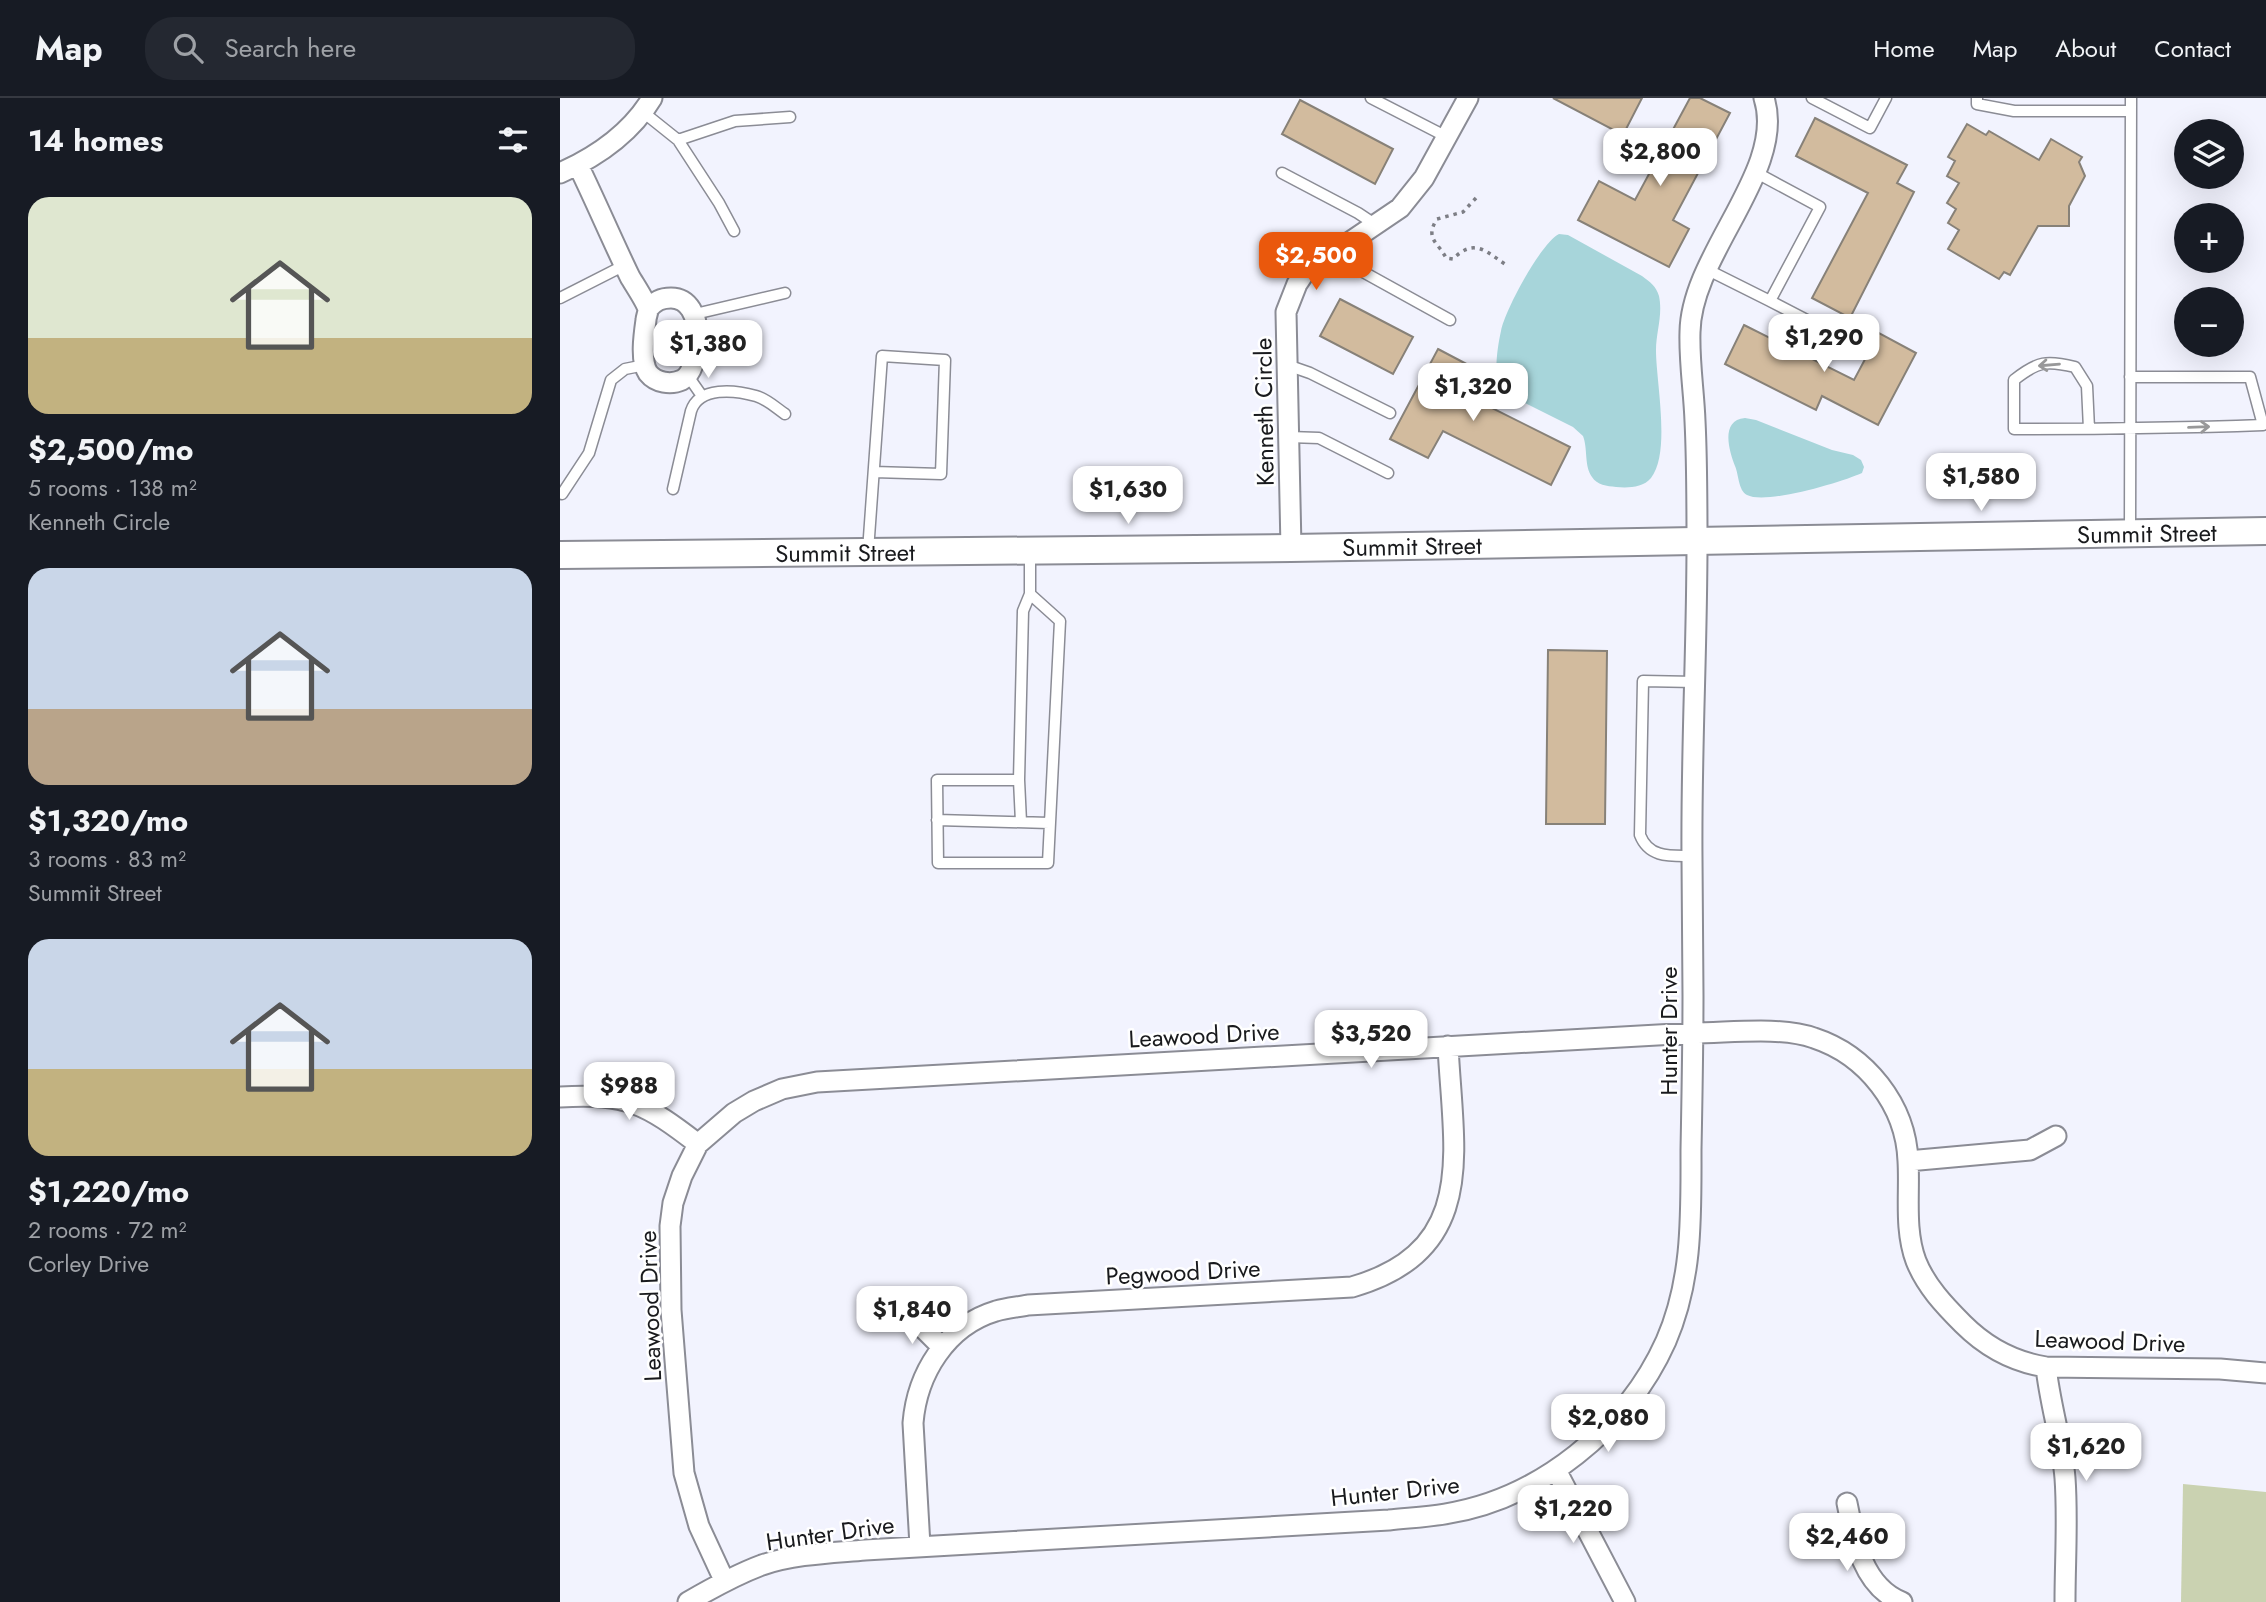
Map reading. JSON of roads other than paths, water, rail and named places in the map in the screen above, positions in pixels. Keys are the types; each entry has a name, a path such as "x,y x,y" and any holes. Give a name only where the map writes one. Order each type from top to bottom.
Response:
{"main road":[{"name":"Summit Street","path":"560,555 1290,548 2266,531"}],"street":[{"name":"Kenneth Circle","path":"1290,548 1286,312 1297,284 1311,264 1339,250 1399,208 1424,178 1468,98"},
{"path":"1697,541 1695,423 1689,329 1697,288 1755,172 1764,148 1767,127 1764,98"},
{"path":"560,173 605,148 647,105"},
{"path":"578,165 648,309"},
{"path":"683,299 695,314 695,356 688,376 673,383 650,375 645,365 648,309 654,302 683,299"},
{"name":"Hunter Drive","path":"688,1602 724,1580 764,1564 812,1555 920,1546 1389,1520 1447,1514 1491,1502 1556,1470 1588,1446 1628,1403 1651,1367 1676,1311 1689,1258 1693,1033 1691,856 1697,541"},
{"name":"Leawood Drive","path":"724,1580 699,1526 684,1473 671,1310 670,1226 673,1203 682,1176 698,1144 734,1113 782,1089 817,1082 1693,1033 1777,1033 1812,1037 1840,1049 1865,1068 1882,1086 1895,1108 1907,1143 1911,1239 1916,1260 1928,1284 1970,1331 1997,1350 2024,1363 2046,1367 2220,1369 2266,1373"},
{"name":"Pegwood Drive","path":"920,1546 913,1423 915,1403 923,1379 942,1346 967,1326 994,1312 1028,1305 1352,1287 1380,1279 1408,1262 1427,1244 1442,1220 1450,1198 1454,1176 1448,1046"},
{"path":"560,1097 624,1099 644,1106 698,1144"},
{"path":"1908,1161 2030,1150 2056,1136"},
{"path":"911,1316 942,1346"},
{"path":"2046,1367 2065,1480 2065,1602"},
{"path":"1556,1470 1625,1602"},
{"path":"1847,1503 1854,1539 1874,1582 1891,1598 1902,1602"}],"lane":[{"path":"1371,98 1447,137"},
{"path":"1812,98 1870,128 1886,98"},
{"path":"1977,98 1977,104 2014,111 2131,111"},
{"path":"2130,534 2131,98"},
{"path":"647,105 678,140 734,231"},
{"path":"678,140 735,121 790,117"},
{"path":"1755,172 1820,206 1770,301"},
{"path":"1282,173 1376,225"},
{"path":"1339,250 1356,268 1450,320"},
{"path":"560,298 625,265"},
{"path":"1705,269 1851,342"},
{"path":"695,314 785,293"},
{"path":"868,552 873,472 882,356 945,360 941,474 873,472"},
{"path":"2089,429 2087,386 2076,367 2052,361 2029,369 2014,380 2014,429 2089,429 2130,429 2263,425 2250,377 2130,377"},
{"path":"562,494 589,453 611,380 625,369 645,365"},
{"path":"1287,365 1310,373 1390,413"},
{"path":"688,376 702,396"},
{"path":"673,489 696,400 711,393 758,396 785,414"},
{"path":"1289,438 1319,438 1388,473"},
{"path":"1021,822 1019,780 1023,611 1030,594 1030,551"},
{"path":"1019,780 937,780 938,863 1048,863 1060,621 1030,594"},
{"path":"1691,856 1663,856 1652,852 1640,835 1643,681 1695,682"},
{"path":"937,820 1049,823"}],"water":[{"path":"1559,234 1568,235 1642,276 1650,282 1659,296 1656,350 1661,417 1660,452 1651,478 1639,486 1616,487 1597,482 1588,468 1583,436 1573,427 1499,390 1497,361 1504,321 1516,293 1534,263"},
{"path":"1745,418 1853,455 1861,460 1864,467 1862,473 1822,487 1786,495 1747,495 1740,486 1728,437 1732,424"}]}
